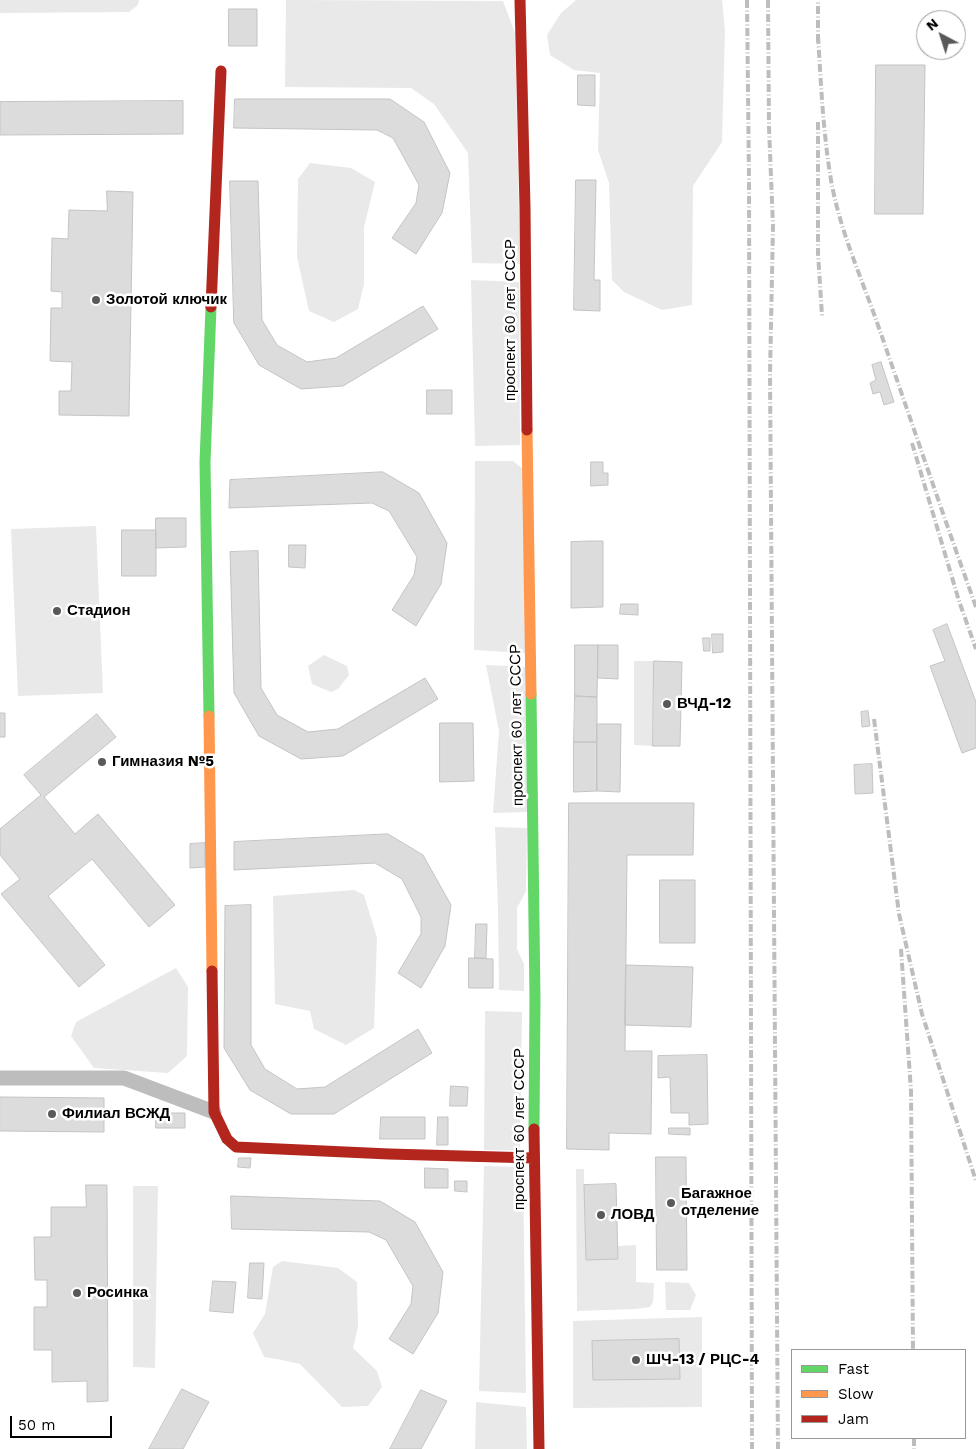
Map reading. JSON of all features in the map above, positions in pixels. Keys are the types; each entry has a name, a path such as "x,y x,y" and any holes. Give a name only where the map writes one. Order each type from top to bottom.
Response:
{"street":[{"name":"проспект 60 лет СССР","path":"520,0 525,207 536,999 534,1158 539,1449"},
{"path":"221,71 205,462 214,1112 227,1139 236,1147 534,1158"},
{"path":"0,1078 124,1078 214,1112"}],"shaded area":[{"path":"0,0 139,0 138,5 129,12 0,13"},
{"path":"286,0 503,1 515,33 520,264 472,263 468,153 434,104 411,88 285,87"},
{"path":"576,0 722,0 725,31 722,142 693,186 692,305 662,310 624,292 612,280 609,183 598,150 600,73 574,70 550,55 547,35 561,13"},
{"path":"310,163 351,168 375,182 364,227 364,284 358,309 334,322 309,311 297,257 298,179"},
{"path":"471,280 519,282 520,445 475,446"},
{"path":"475,461 513,461 523,469 525,653 474,650"},
{"name":"Стадион","path":"96,526 103,693 18,696 11,529"},
{"path":"324,655 347,666 349,675 338,689 331,692 312,684 308,666"},
{"path":"634,661 654,661 653,746 634,745"},
{"path":"486,665 525,667 527,812 493,813 499,731"},
{"path":"495,827 527,828 526,891 517,908 517,949 524,964 524,991 499,990"},
{"path":"354,890 364,895 377,938 374,1028 346,1045 314,1029 310,1011 275,1004 273,896"},
{"path":"176,968 188,987 187,1056 168,1073 94,1068 71,1036 76,1022"},
{"path":"485,1011 522,1012 520,1150 484,1150"},
{"path":"484,1166 523,1167 526,1393 479,1391"},
{"path":"576,1169 584,1169 584,1185 618,1259 618,1246 636,1245 636,1282 654,1283 653,1302 650,1307 577,1311"},
{"path":"133,1186 158,1186 155,1368 133,1367"},
{"path":"282,1261 338,1268 357,1282 358,1327 353,1348 377,1371 382,1387 368,1406 342,1407 300,1364 264,1357 253,1333 265,1314 273,1267"},
{"path":"665,1282 689,1283 696,1295 690,1310 666,1310"},
{"path":"702,1317 702,1407 573,1408 573,1321"},
{"path":"476,1402 526,1407 527,1449 475,1449"}],"building":[{"path":"229,9 257,9 257,46 229,46"},
{"path":"876,65 925,65 923,214 875,214"},
{"path":"578,75 595,75 595,106 578,105"},
{"path":"235,99 390,99 424,122 450,173 442,213 416,254 392,238 416,203 419,185 393,138 377,130 234,128"},
{"path":"183,101 183,134 0,135 0,102"},
{"path":"576,180 596,180 594,280 600,280 600,311 574,310"},
{"path":"230,181 258,181 262,320 277,345 307,362 336,358 423,306 438,329 343,386 301,389 259,365 234,323"},
{"name":"Золотой ключик","path":"107,191 133,192 129,416 59,415 59,391 71,391 72,362 50,361 51,308 62,308 62,292 51,291 52,238 68,239 69,210 107,211"},
{"path":"881,362 894,402 884,405 880,392 873,394 870,383 876,380 872,365"},
{"path":"427,390 452,390 452,414 427,414"},
{"path":"591,462 603,462 603,473 608,473 608,485 591,486"},
{"path":"383,472 419,493 447,543 441,584 416,626 392,610 414,575 417,557 389,511 372,503 229,508 230,480"},
{"path":"156,518 186,518 186,547 156,548"},
{"path":"122,530 156,530 156,576 122,576"},
{"path":"603,541 603,607 571,608 571,542"},
{"path":"289,545 306,545 305,568 289,567"},
{"path":"258,551 261,688 277,715 308,732 338,729 425,678 438,699 343,756 301,759 259,736 234,693 230,552"},
{"path":"621,604 638,604 638,615 620,614"},
{"path":"947,624 976,702 976,748 962,753 930,666 945,661 933,630"},
{"path":"712,634 723,634 723,652 713,653"},
{"path":"703,638 710,638 710,651 704,651"},
{"path":"575,645 598,645 597,697 575,696"},
{"path":"598,645 618,645 618,679 598,678"},
{"name":"ВЧД-12","path":"654,661 682,662 680,746 653,746"},
{"path":"575,696 597,697 597,742 574,742"},
{"path":"868,711 870,726 862,727 861,712"},
{"path":"0,713 5,713 5,737 0,737"},
{"path":"97,714 116,737 44,797 75,834 98,814 175,905 149,927 92,859 48,896 105,965 79,987 1,894 20,879 0,855 0,829 41,795 24,775"},
{"path":"440,723 473,723 474,781 440,782"},
{"path":"597,724 621,724 620,792 597,791"},
{"path":"574,742 597,742 597,791 574,792"},
{"path":"872,764 873,793 855,794 854,765"},
{"path":"569,803 694,803 693,855 627,855 625,1051 652,1051 651,1134 609,1133 609,1150 567,1149"},
{"path":"388,834 423,855 451,905 445,946 421,988 398,973 421,934 421,917 402,879 375,863 234,870 234,842"},
{"path":"205,843 205,867 190,868 190,844"},
{"path":"660,880 695,880 695,943 660,943"},
{"path":"251,905 251,1045 265,1069 297,1089 325,1087 418,1029 432,1053 334,1114 291,1114 250,1090 224,1048 225,906"},
{"path":"476,924 487,924 486,958 475,958"},
{"path":"469,958 493,959 493,988 469,988"},
{"path":"626,965 693,967 691,1027 625,1025"},
{"path":"707,1055 708,1124 689,1125 689,1113 671,1113 670,1077 658,1078 658,1056"},
{"path":"451,1086 468,1087 467,1106 450,1106"},
{"name":"Филиал ВСЖД","path":"0,1097 104,1098 104,1132 0,1131"},
{"path":"156,1113 185,1113 185,1128 156,1128"},
{"path":"381,1117 425,1117 425,1139 380,1139"},
{"path":"438,1117 448,1117 448,1145 437,1145"},
{"path":"669,1128 690,1128 690,1135 669,1134"},
{"name":"Багажное отделение","path":"656,1157 686,1157 687,1270 657,1270"},
{"path":"239,1158 251,1158 250,1168 238,1167"},
{"path":"425,1168 448,1169 448,1188 425,1188"},
{"path":"455,1181 467,1181 467,1192 455,1191"},
{"name":"ЛОВД","path":"616,1184 618,1259 586,1260 584,1185"},
{"name":"Росинка","path":"86,1185 107,1185 108,1401 87,1402 87,1381 52,1382 52,1350 34,1350 34,1307 47,1307 47,1280 35,1280 34,1237 51,1237 51,1207 86,1207"},
{"path":"231,1196 380,1201 415,1222 443,1272 438,1313 413,1354 389,1339 411,1304 413,1286 386,1240 369,1232 232,1229"},
{"path":"250,1263 264,1263 262,1299 248,1298"},
{"path":"213,1281 236,1282 233,1313 210,1311"},
{"name":"ШЧ-13 / РЦС-4","path":"679,1339 680,1379 593,1380 592,1341"},
{"path":"182,1389 209,1402 183,1449 149,1449"},
{"path":"421,1390 447,1401 421,1449 390,1449"}],"railway":[{"path":"747,0 752,1449"},
{"path":"768,0 769,127 773,226 770,374 778,1449"},
{"path":"818,0 818,42"},
{"path":"818,36 826,144 831,180 840,218 976,607"},
{"path":"818,122 818,253 822,316"},
{"path":"912,443 959,601 976,649"},
{"path":"874,719 899,914 922,1014 976,1181"},
{"path":"901,949 911,1091 913,1349"},
{"path":"914,1439 914,1449"}],"traffic: fast":[{"path":"209,716 205,462 211,307"},
{"path":"531,694 535,999 534,1129"}],"traffic: slow":[{"path":"527,430 531,694"},
{"path":"209,716 212,971"}],"traffic: jam":[{"path":"520,0 525,207 527,430"},
{"path":"211,307 221,71"},
{"path":"212,971 214,1112 227,1139 236,1147 534,1158"},
{"path":"534,1129 539,1449"}],"place":[{"name":"Золотой ключик","path":"96,300"},
{"name":"Стадион","path":"57,611"},
{"name":"ВЧД-12","path":"667,704"},
{"name":"Гимназия №5","path":"102,762"},
{"name":"Филиал ВСЖД","path":"52,1114"},
{"name":"Багажное отделение","path":"671,1203"},
{"name":"ЛОВД","path":"601,1215"},
{"name":"Росинка","path":"77,1293"},
{"name":"ШЧ-13 / РЦС-4","path":"636,1360"}]}
